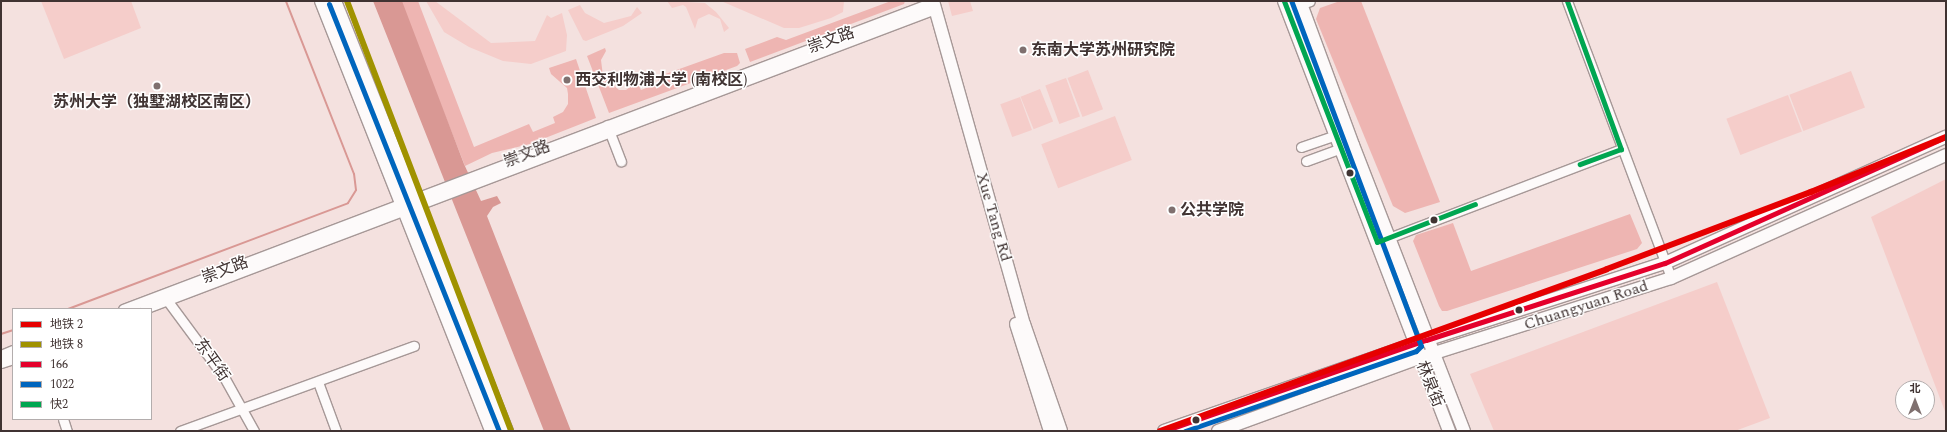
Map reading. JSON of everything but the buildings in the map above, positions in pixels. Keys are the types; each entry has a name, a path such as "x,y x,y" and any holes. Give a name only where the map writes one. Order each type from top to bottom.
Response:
{"main road":[{"path":"321,1 400,206 491,431"},
{"path":"336,1 414,201 507,431"},
{"name":"林泉街","path":"1304,2 1433,354 1464,431"},
{"name":"Xue Tang Rd","path":"930,4 1021,342 1050,431"},
{"name":"Xue Tang Rd","path":"930,4 1024,324 1061,431"},
{"name":"林泉街","path":"1286,5 1377,242 1419,358 1449,431"},
{"name":"Chuangyuan Road","path":"1164,431 1414,344 1665,263 1946,137"},
{"name":"Chuangyuan Road","path":"1218,431 1419,358 1671,278 1946,155"}],"street":[{"path":"1567,1 1621,149 1671,278"},
{"path":"1286,5 1304,2"},
{"name":"崇文路","path":"126,308 165,297 930,4"},
{"path":"608,127 620,159"},
{"path":"1301,147 1336,135"},
{"path":"1306,161 1341,148"},
{"path":"1377,242 1621,149"},
{"name":"崇文路","path":"146,308 165,297"},
{"name":"东平街","path":"165,297 224,377 244,410 254,431"},
{"path":"180,431 244,410 414,346"},
{"path":"1,355 12,350"},
{"path":"1,363 12,359"},
{"path":"318,382 336,431"},
{"path":"63,420 67,431"}],"shaded area":[{"path":"41,1 131,1 141,28 64,59"},
{"path":"373,1 402,1 464,164 481,201 497,196 501,203 493,207 487,216 571,431 544,431"},
{"path":"400,1 418,1 474,147 529,124 533,132 555,123 553,117 563,112 568,104 568,94 567,88 551,74 549,68 576,59 596,118 530,144 492,153 465,166"},
{"path":"426,1 435,1 491,43 535,41 547,15 551,18 562,13 567,35 566,51 531,64 503,61 469,47 444,32"},
{"path":"667,1 705,3 716,12 729,28 724,32 720,19 709,14 698,19 695,29 686,7 683,5 672,8"},
{"path":"721,1 844,1 843,12 831,18 799,28 784,28"},
{"path":"891,1 905,1 904,4 750,62 745,49 777,37 786,40"},
{"path":"948,1 970,1 973,11 952,16"},
{"path":"1340,1 1361,1 1440,202 1405,213 1393,206 1316,19 1320,8"},
{"path":"580,5 585,13 604,23 631,16 637,7 642,13 623,26 586,41 583,40 568,10"},
{"path":"605,48 606,51 601,60 603,76 619,90 626,90 637,82 641,90 659,83 657,77 724,53 737,53 740,63 737,66 609,113 587,56"},
{"path":"1088,70 1103,109 1083,117 1067,78"},
{"path":"1851,71 1865,107 1803,131 1789,95"},
{"path":"1066,78 1080,117 1059,124 1045,86"},
{"path":"1040,89 1053,121 1034,129 1021,97"},
{"path":"1788,95 1802,131 1740,155 1726,119"},
{"path":"1020,97 1032,130 1012,137 1000,104"},
{"path":"1115,116 1132,160 1058,188 1041,144"},
{"path":"1946,179 1946,414 1935,385 1935,380 1933,380 1871,217"},
{"path":"1630,214 1642,243 1637,249 1447,311 1442,311 1439,306 1413,241 1416,235 1453,223 1471,271"},
{"path":"1717,282 1770,418 1735,431 1494,431 1470,374"}],"waterway":[{"path":"71,308 348,203 356,190 354,174 286,1"},
{"path":"1,334 12,330"}],"metro line":[{"name":"8","path":"347,1 511,431"},
{"name":"2","path":"1160,431 1607,269 1811,192 1946,137"}],"transit line":[{"name":"快2","path":"1284,1 1377,242 1475,204"},
{"name":"1022","path":"1185,431 1416,351 1421,346 1291,1"},
{"name":"快2","path":"1567,1 1621,149 1580,164"},
{"name":"1022","path":"329,4 499,431"},
{"name":"166","path":"1164,431 1426,340 1665,263 1946,137"}],"place":[{"name":"东南大学苏州研究院","path":"1023,50"},
{"name":"西交利物浦大学 (南校区)","path":"567,80"},
{"name":"苏州大学（独墅湖校区南区）","path":"157,86"},
{"name":"公共学院","path":"1172,210"}]}
